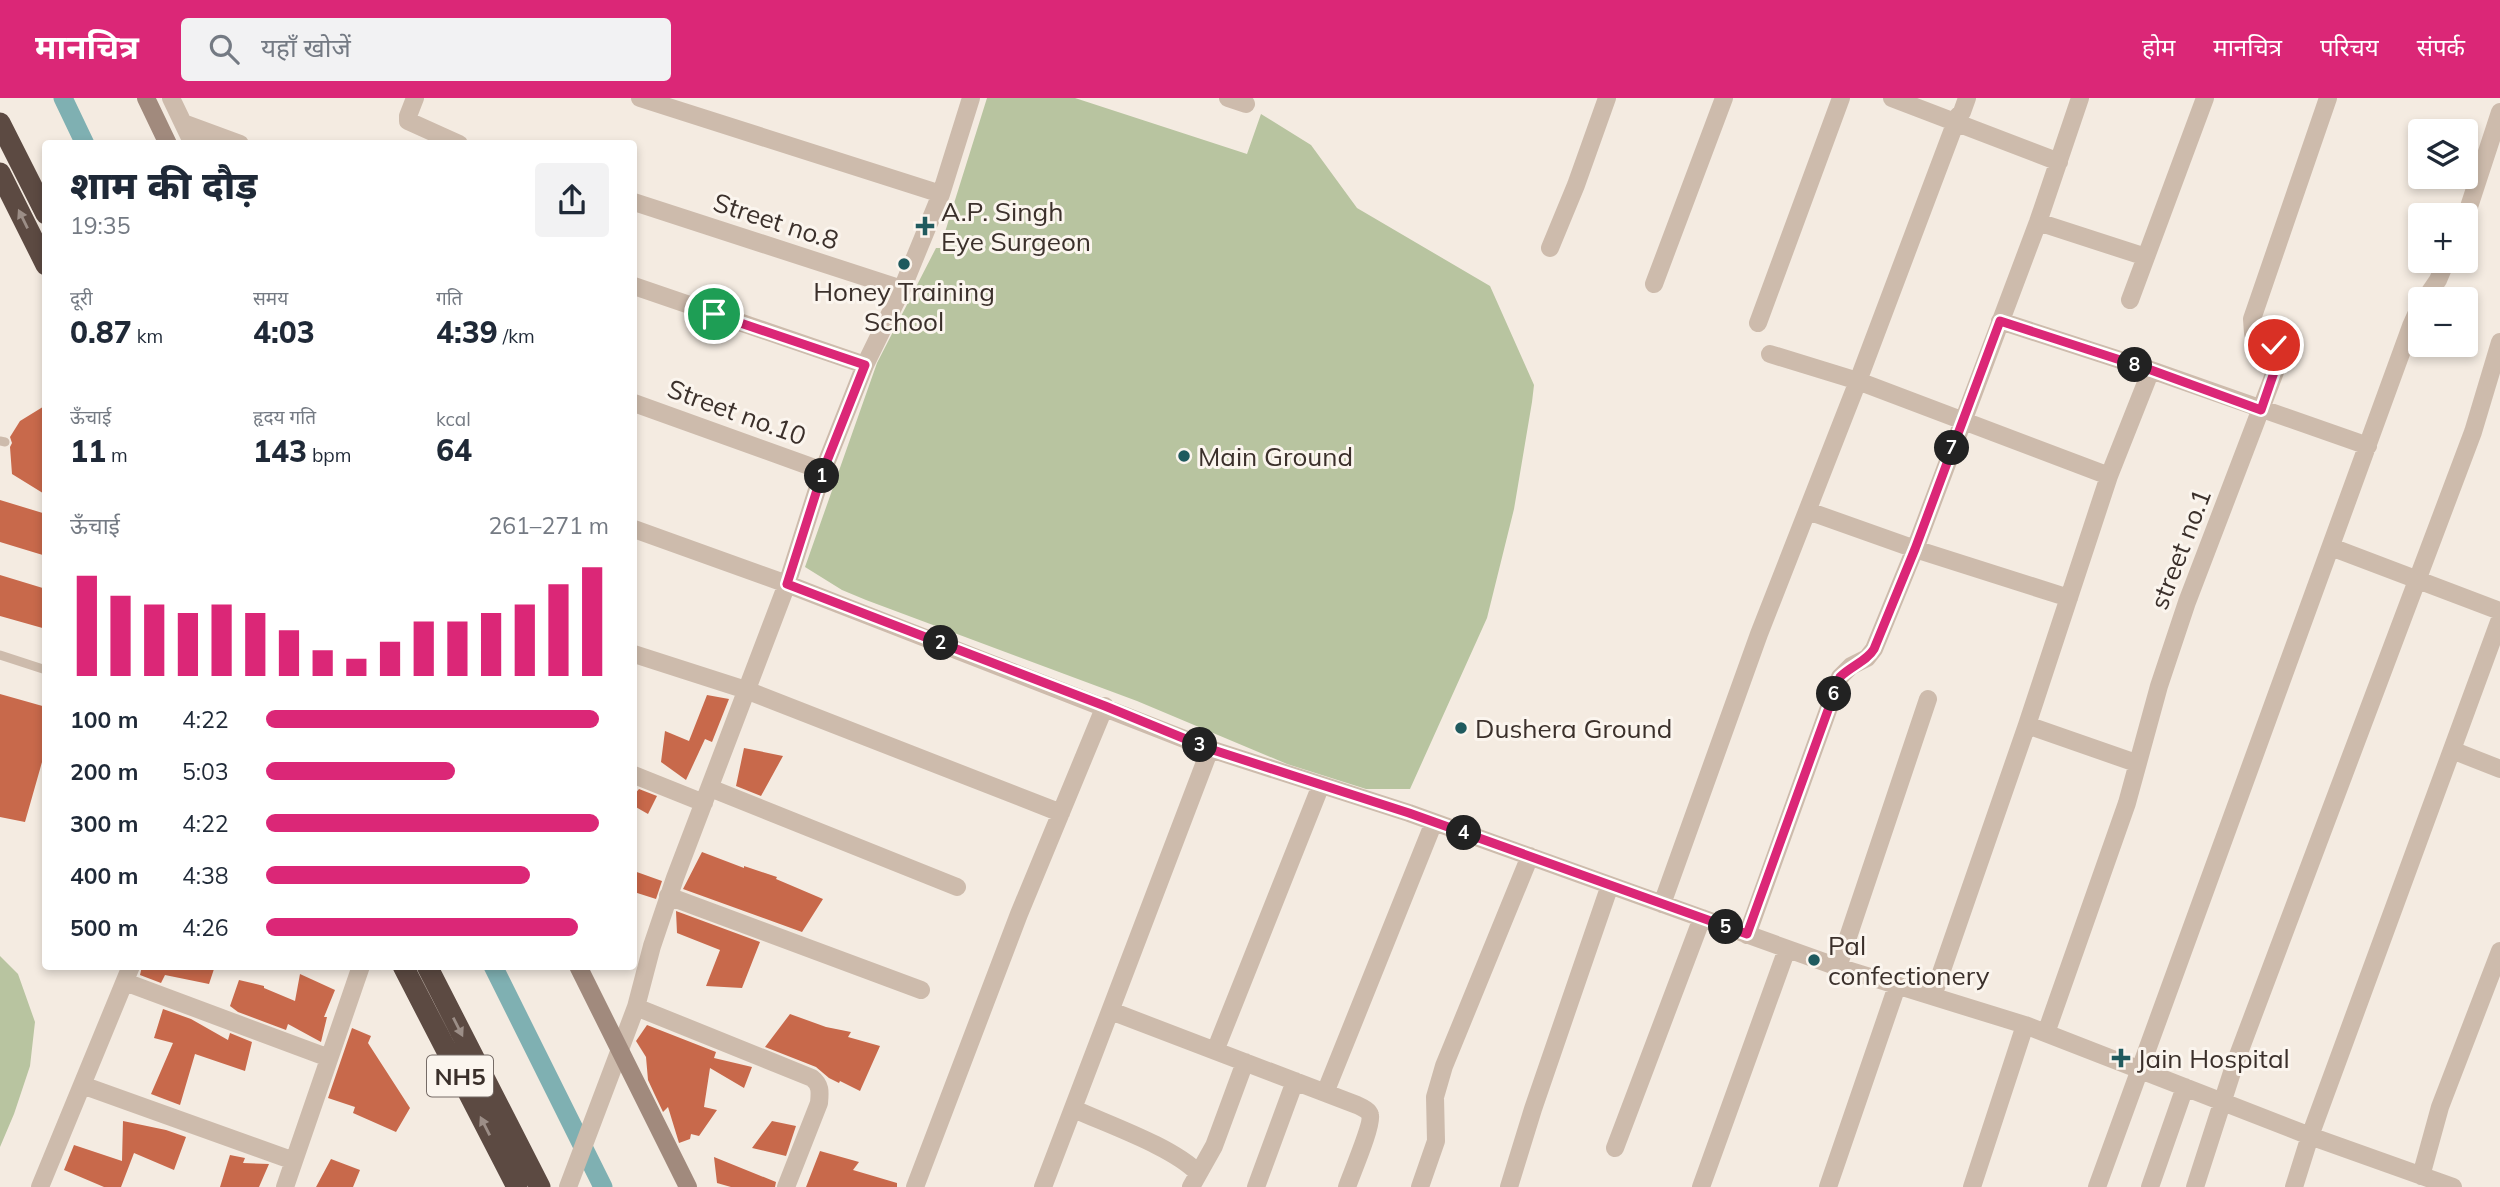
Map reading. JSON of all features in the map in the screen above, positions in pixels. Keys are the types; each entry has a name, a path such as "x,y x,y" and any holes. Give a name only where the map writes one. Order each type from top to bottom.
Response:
{"highway":[{"path":"0,123 42,206"},
{"path":"0,173 42,257"},
{"name":"NH5","path":"405,970 517,1187"},
{"name":"NH5","path":"429,970 540,1187"}],"street":[{"path":"146,98 166,140"},
{"path":"171,98 191,140"},
{"path":"415,98 408,121 450,140"},
{"path":"640,98 941,194"},
{"path":"568,1187 636,1007 668,896 787,584 823,471 865,365 902,289 941,194 971,98"},
{"path":"1550,248 1607,98"},
{"path":"1654,284 1724,98"},
{"path":"1758,323 1841,98"},
{"path":"1892,98 2059,162"},
{"path":"1662,904 1759,634 1967,98"},
{"path":"1747,934 1840,677 1851,666 1871,654 1915,549 2038,222 2080,98"},
{"path":"2130,300 2205,98"},
{"name":"street no.1","path":"2046,1033 2127,803 2159,686 2280,355 2274,345 2253,333 2252,319 2328,98"},
{"path":"2470,203 2500,112"},
{"path":"183,123 229,140"},
{"name":"Street no.8","path":"637,203 902,289"},
{"path":"2038,222 2146,257"},
{"path":"637,293 865,365"},
{"path":"2000,321 2151,370 2368,446"},
{"path":"2097,1187 2408,334"},
{"path":"2195,1187 2222,1101 2473,432 2500,342"},
{"path":"1770,354 1858,381 2109,476"},
{"path":"1933,996 2027,725 2109,476 2151,370"},
{"name":"Street no.10","path":"637,404 823,471"},
{"path":"1808,511 1915,549 2069,598"},
{"path":"637,530 787,584 1210,749 1434,822 1838,967 2025,1025 2310,1136 2453,1187"},
{"path":"2332,547 2500,611"},
{"path":"2294,1187 2310,1136 2500,618"},
{"path":"637,655 746,690 1061,813"},
{"path":"1838,967 1928,699"},
{"path":"915,1187 986,999 1105,706"},
{"path":"2027,725 2136,763"},
{"path":"1043,1187 1210,749"},
{"path":"2452,750 2500,769"},
{"path":"637,776 707,795 957,887"},
{"path":"1215,1051 1321,785"},
{"path":"1325,1093 1434,822"},
{"path":"1420,1187 1436,1142 1435,1097 1444,1066 1530,856"},
{"path":"1509,1187 1610,885"},
{"path":"668,896 921,990"},
{"path":"1615,1148 1702,918"},
{"path":"1701,1187 1787,949"},
{"path":"2421,1176 2440,1107 2500,951"},
{"path":"285,1187 329,1058 353,970"},
{"path":"580,970 688,1187"},
{"path":"40,1187 128,974 329,1058"},
{"path":"1828,1187 1897,986"},
{"path":"636,1007 812,1077 818,1082 821,1090 819,1103 786,1187"},
{"path":"1111,1011 1357,1105 1368,1112 1371,1115 1347,1187"},
{"path":"1972,1187 2025,1025"},
{"path":"1195,1180 1214,1146 1245,1062"},
{"path":"1256,1187 1294,1081"},
{"path":"82,1085 294,1161"},
{"path":"2150,1187 2185,1087"},
{"path":"1074,1109 1172,1153 1189,1164 1195,1180"},
{"path":"2394,1187 2400,1169"}],"lane":[{"path":"0,655 42,669"}],"green space":[{"name":"Main Ground","path":"987,98 1075,98 1247,154 1261,114 1311,145 1357,208 1490,286 1534,385 1532,402 1514,509 1487,618 1410,789 1366,789 1287,764 1137,701 866,600 842,590 805,567 877,363 936,248 940,248"},
{"path":"0,956 18,974 35,1022 30,1066 0,1147"}],"building":[{"path":"42,407 42,493 12,474 10,437 20,421"},
{"path":"0,500 42,513 42,555 0,542"},
{"path":"0,575 42,588 42,628 0,616"},
{"path":"0,694 42,706 42,762 25,822 0,817"},
{"path":"707,695 729,699 712,742 705,739 686,780 661,762 665,731 689,741"},
{"path":"744,748 783,756 761,796 736,786"},
{"path":"639,789 657,796 648,814 637,808"},
{"path":"702,852 777,877 776,879 823,899 802,932 683,889"},
{"path":"637,872 662,881 656,899 637,893"},
{"path":"676,911 760,942 742,988 706,986 720,950 677,933"},
{"path":"141,970 214,970 209,984 165,975 161,983 140,975"},
{"path":"300,974 335,990 324,1017 327,1017 321,1042 288,1024 286,1030 238,1012 230,1006 239,980 264,986 295,1001"},
{"path":"163,1009 191,1019 228,1040 230,1033 252,1042 245,1071 195,1054 180,1105 151,1094 173,1043 154,1038"},
{"path":"790,1014 826,1027 851,1032 848,1037 880,1046 860,1091 829,1078 816,1067 765,1047"},
{"path":"647,1025 716,1052 714,1058 752,1067 744,1088 710,1068 704,1107 717,1110 699,1136 691,1134 690,1139 679,1143 668,1107 663,1112 654,1093 648,1080 646,1057 636,1041"},
{"path":"352,1028 371,1036 368,1043 410,1108 396,1132 353,1113 355,1107 328,1098"},
{"path":"123,1121 186,1137 174,1170 134,1153 121,1187 104,1187 64,1170 74,1145 122,1161"},
{"path":"772,1121 796,1126 786,1156 752,1148"},
{"path":"820,1151 859,1162 853,1170 897,1183 897,1187 806,1187"},
{"path":"230,1155 245,1158 243,1163 269,1164 259,1187 220,1187"},
{"path":"714,1157 776,1182 775,1187 731,1187 717,1183"},
{"path":"331,1159 360,1170 353,1187 316,1187"}],"waterway":[{"path":"63,98 83,140"},
{"path":"495,970 603,1187"}],"place":[{"name":"A.P. Singh Eye Surgeon","path":"925,226"},
{"name":"Honey Training School","path":"904,264"},
{"name":"Main Ground","path":"1184,456"},
{"name":"Dushera Ground","path":"1461,728"},
{"name":"Pal confectionery","path":"1814,960"},
{"name":"Jain Hospital","path":"2121,1058"}],"route":[{"path":"714,314 865,365 823,471 787,584 1210,749 1409,813 1747,934 1840,677 1851,666 1867,658 1874,649 1915,549 2000,321 2151,370 2261,410 2280,355 2274,345"}]}
